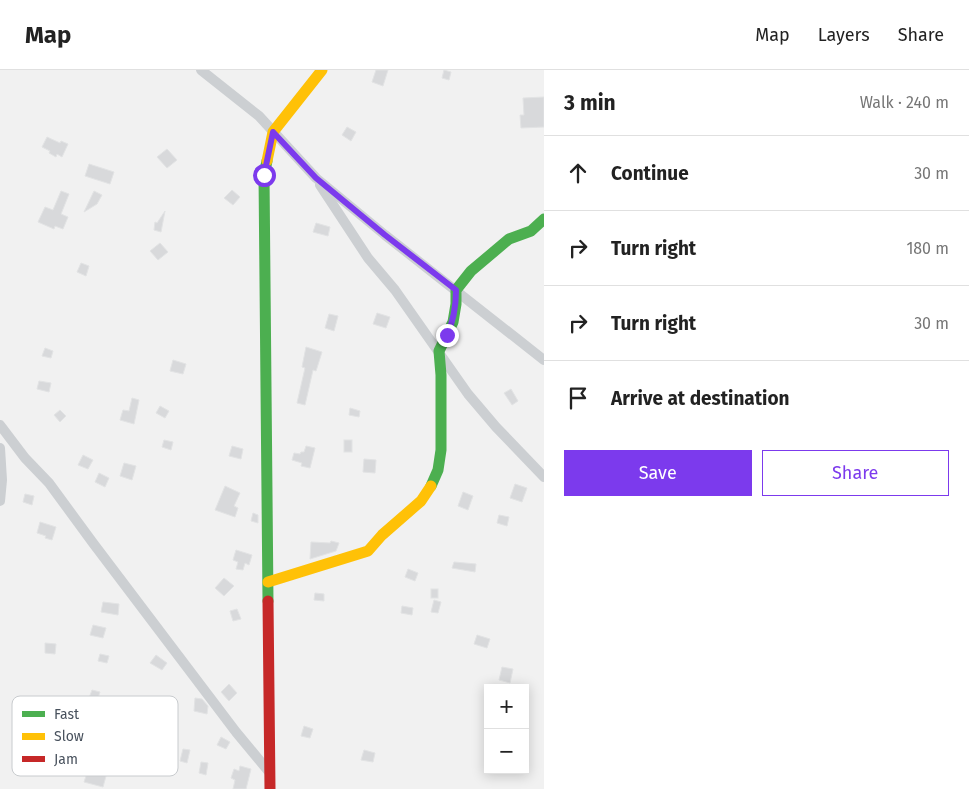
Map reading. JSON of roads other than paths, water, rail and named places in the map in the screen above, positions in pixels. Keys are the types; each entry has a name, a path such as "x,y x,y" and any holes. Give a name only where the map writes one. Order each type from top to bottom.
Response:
{"street":[{"path":"201,70 245,104 316,178 385,235 544,360"},
{"path":"270,789 264,192 267,155 273,132 322,70"},
{"path":"316,178 368,258 395,290 468,394 496,427 544,477"},
{"path":"268,582 368,551 382,535 422,501 438,470 441,450 442,375 439,351 452,322 456,304 456,290 471,271 509,239 531,231 544,219"},
{"path":"0,425 25,458 50,483 225,717 271,773"},
{"path":"0,448 2,480 0,501"}]}
